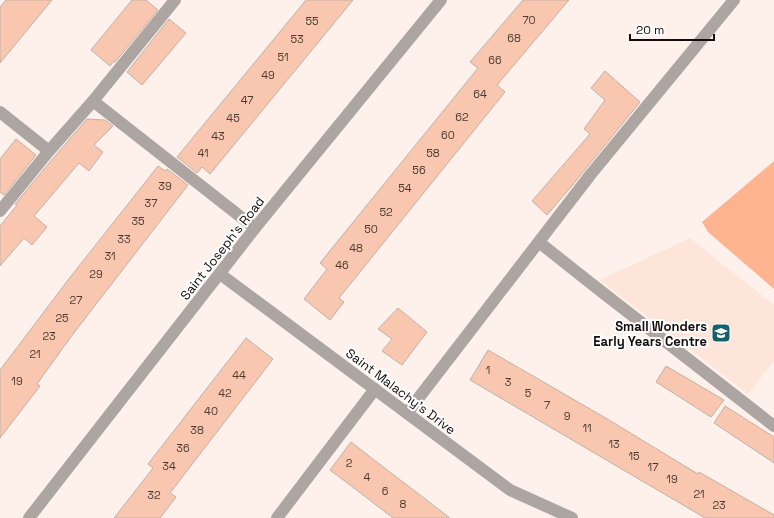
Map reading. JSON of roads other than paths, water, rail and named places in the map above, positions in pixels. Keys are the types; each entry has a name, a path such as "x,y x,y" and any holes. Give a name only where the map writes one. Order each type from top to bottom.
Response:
{"street":[{"path":"0,211 49,151 94,101 174,0"},
{"name":"Saint Joseph's Road","path":"30,518 255,228 441,0"},
{"path":"407,413 591,174 734,0"},
{"path":"94,101 255,228"},
{"path":"0,112 49,151"},
{"path":"540,242 774,426"},
{"name":"Saint Malachy's Drive","path":"220,274 510,490 572,518"},
{"path":"277,518 375,389"}],"place":[{"name":"Small Wonders Early Years Centre","path":"721,333"}]}
